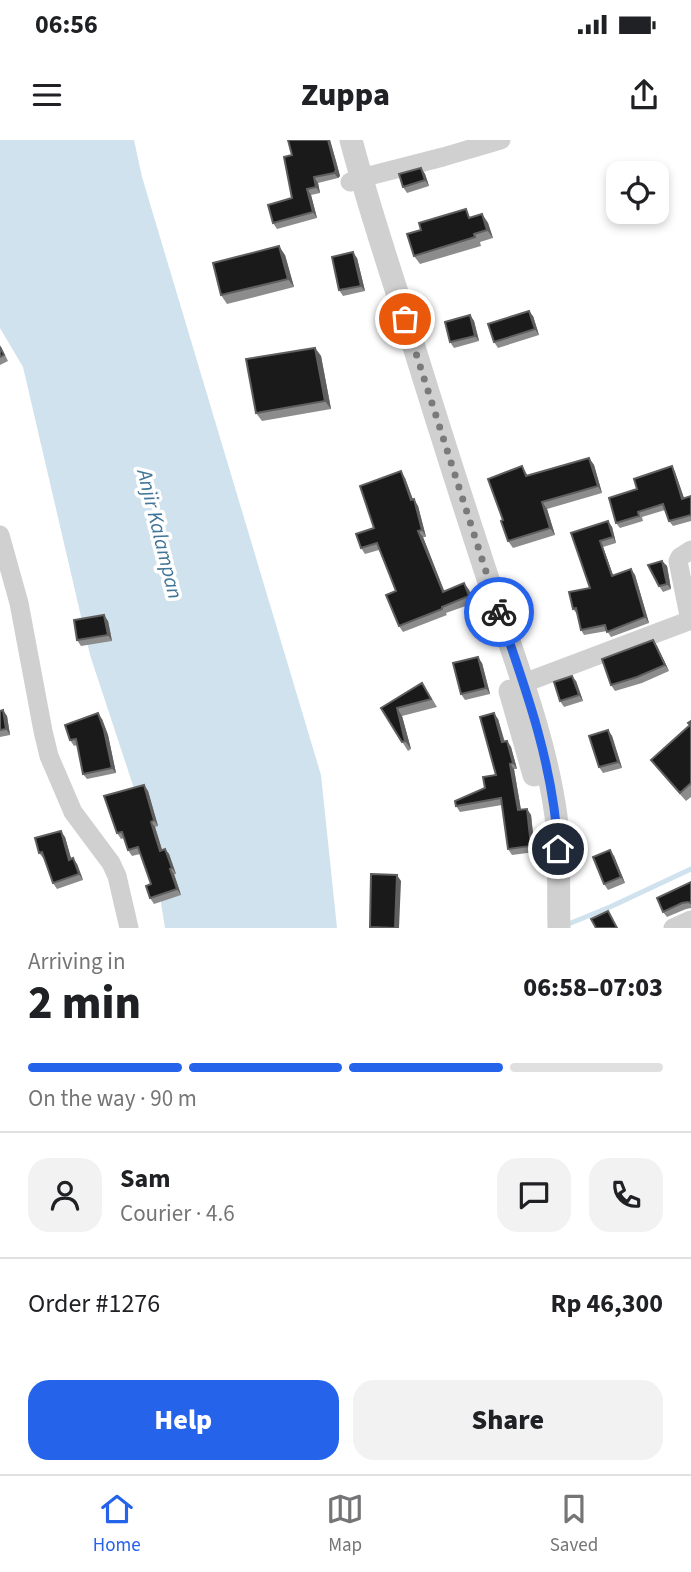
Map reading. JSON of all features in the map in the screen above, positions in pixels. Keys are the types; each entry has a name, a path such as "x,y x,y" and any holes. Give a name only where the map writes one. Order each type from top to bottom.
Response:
{"street":[{"path":"339,140 356,180 541,741 555,815 559,863 555,917"},
{"path":"351,140 356,180 416,401 509,687 535,778 555,917"},
{"path":"356,180 501,140"},
{"path":"0,535 19,603 49,756 73,812 111,863 122,891 129,928"},
{"path":"524,683 691,620 678,561 691,550"},
{"path":"673,928 691,920"}],"water":[{"name":"Anjir Kalampan","path":"0,140 134,140 142,177 321,775 337,928 165,928 151,840 90,655 23,367 0,328"}],"building":[{"path":"288,140 328,140 336,170 334,173 314,177 316,187 307,189 313,212 273,223 268,205 292,198 284,157 292,155"},
{"path":"421,168 425,180 403,187 399,174"},
{"path":"466,209 469,218 482,214 487,230 474,234 475,237 414,256 407,234 421,230 419,223"},
{"path":"279,246 288,279 221,295 213,263"},
{"path":"353,252 361,286 339,290 332,257"},
{"path":"529,311 535,329 494,342 488,324"},
{"path":"470,315 475,336 450,342 445,322"},
{"path":"315,348 325,401 256,413 246,359"},
{"path":"589,458 598,486 542,502 550,528 508,541 488,479 522,466 526,476"},
{"path":"672,466 682,499 691,496 691,515 669,521 663,504 638,512 639,516 616,523 609,498 637,489 634,479"},
{"path":"401,471 411,500 414,499 422,530 418,531 443,592 464,583 469,596 399,626 386,595 396,591 377,543 361,548 356,534 374,528 360,486"},
{"path":"608,521 613,537 600,541 612,576 631,569 645,617 607,632 605,625 581,630 569,592 590,588 571,533"},
{"path":"662,561 667,584 659,586 648,565"},
{"path":"104,615 108,635 77,640 74,620"},
{"path":"653,640 665,665 611,685 602,659"},
{"path":"478,657 486,688 461,694 453,663"},
{"path":"572,676 579,695 560,701 554,682"},
{"path":"422,683 431,699 397,708 405,741 402,742 381,708"},
{"path":"3,710 6,729 0,730 0,711"},
{"path":"98,713 112,768 83,774 76,739 70,740 65,725"},
{"path":"494,713 502,742 507,741 513,763 510,764 518,810 527,809 531,846 508,849 501,798 456,806 455,801 485,788 483,777 496,775 480,717"},
{"path":"691,721 691,783 680,793 651,760 690,725 688,723"},
{"path":"608,730 618,762 599,767 589,736"},
{"path":"144,785 160,851 165,849 177,889 150,898 146,886 151,884 138,847 128,850 122,832 117,833 104,796"},
{"path":"61,831 69,860 73,858 79,874 53,883 35,838"},
{"path":"610,850 621,877 604,884 593,857"},
{"path":"371,874 397,875 395,928 370,927"},
{"path":"691,882 691,903 682,903 663,912 657,898"},
{"path":"608,911 617,928 596,928 591,919"}],"waterway":[{"path":"566,925 691,869"}],"way so far":[{"path":"405,319 499,612"}],"route":[{"path":"499,612 541,741 550,781 558,849"}]}
